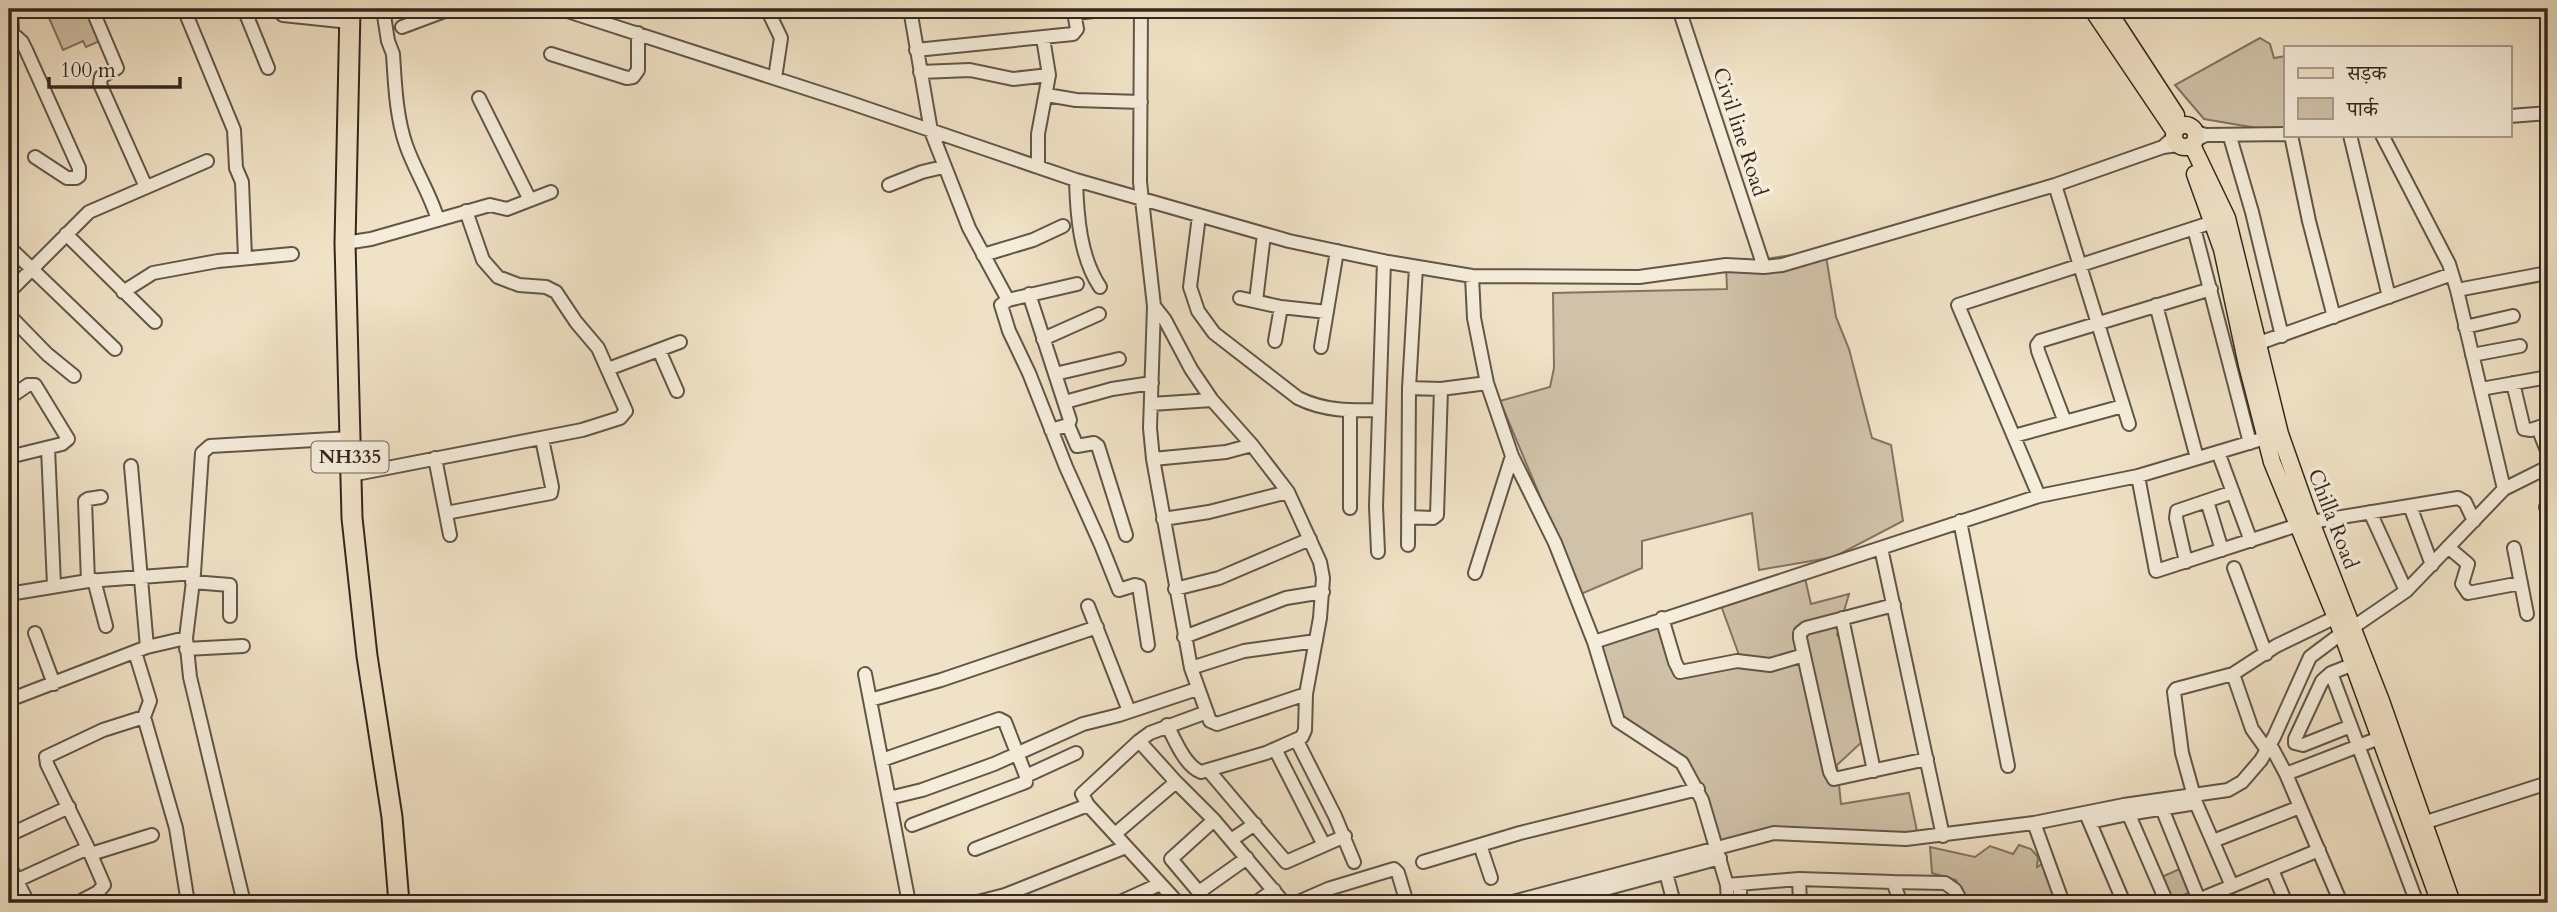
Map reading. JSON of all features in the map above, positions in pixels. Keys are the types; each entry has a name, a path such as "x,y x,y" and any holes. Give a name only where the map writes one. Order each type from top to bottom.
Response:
{"highway":[{"name":"NH335","path":"350,15 345,243 351,475 358,587 392,817 399,903"}],"main road":[{"path":"2092,9 2184,139 2222,249 2251,346"},
{"name":"Chilla Road","path":"2106,9 2184,139 2227,218 2265,438 2304,524 2423,823 2428,852 2452,903"},
{"path":"2343,626 2354,664 2386,735 2428,852 2440,903"}],"street":[{"path":"9,53 11,9"},
{"path":"92,9 117,68 101,76 100,84 146,187"},
{"path":"184,9 234,130 236,168 242,182 245,258"},
{"path":"244,9 268,68"},
{"path":"277,9 283,15 350,15"},
{"path":"383,9 393,54 401,132 438,220"},
{"path":"402,27 450,9"},
{"path":"561,9 578,11 1076,180 1264,234 1384,261 1472,276 1639,277 1726,265 1764,268 1782,265 2055,185 2184,139 2284,134"},
{"path":"767,9 780,37 775,78"},
{"path":"910,9 931,131 943,167 983,255 1008,299"},
{"path":"916,50 1043,38 1076,32 1077,13 1109,9"},
{"path":"1141,9 1141,199 1154,306 1151,404 1153,459 1191,668 1210,721 1217,724 1306,694"},
{"name":"Civil line Road","path":"1679,9 1764,268"},
{"path":"12,33 19,38 26,50 79,168 79,176 67,178 35,157"},
{"path":"551,54 628,78 633,77 638,70 638,33"},
{"path":"1038,167 1038,134 1049,75 1043,38"},
{"path":"920,72 970,71 1013,79 1049,75"},
{"path":"1047,95 1076,100 1141,102"},
{"path":"479,97 530,200"},
{"path":"2512,116 2548,113"},
{"path":"2291,136 2334,317"},
{"path":"2350,136 2389,297"},
{"path":"2383,136 2452,274 2504,489"},
{"path":"2230,137 2252,212 2282,336"},
{"path":"9,292 89,212 206,161"},
{"path":"889,185 943,167"},
{"path":"1076,180 1083,248 1091,274 1100,288"},
{"path":"2055,185 2129,424"},
{"path":"345,243 490,205 507,209 551,192"},
{"path":"351,475 542,439 582,430 624,415 625,407 598,348 556,292 545,287 508,282 498,277 483,260 466,212"},
{"path":"1199,216 1190,287 1193,301 1203,321 1214,333 1298,398 1318,406 1350,411 1379,410"},
{"path":"2039,496 1958,305 2213,222"},
{"path":"983,255 1033,240 1063,226"},
{"path":"1594,642 2039,496 2138,476 2265,438 2211,289 2194,228"},
{"path":"65,234 155,322"},
{"path":"1256,301 1264,234"},
{"path":"9,247 115,349"},
{"path":"1321,347 1337,251"},
{"path":"123,292 153,273 245,258 292,254"},
{"path":"1378,552 1376,506 1384,261"},
{"path":"1408,545 1409,388 1416,267"},
{"path":"2251,346 2452,274"},
{"path":"2457,290 2542,274 2548,282"},
{"path":"1472,276 1474,318 1488,383 1512,456 1555,543 1594,642 1618,721 1682,763 1698,789 1719,853 1741,903"},
{"path":"1077,284 1008,299 1001,305 1009,331 1119,590 1139,586 1148,645"},
{"path":"2065,422 2038,345 2045,338 2211,289"},
{"path":"1029,294 1065,402 1070,420 1068,425 1077,446 1094,443 1098,446 1126,535"},
{"path":"1240,298 1281,307 1327,312"},
{"path":"1154,306 1212,400 1252,445 1288,492 1320,562 1323,592 1306,694 1306,730 1297,741 1201,772 1193,768 1167,726"},
{"path":"2156,306 2197,458"},
{"path":"1275,341 1281,307"},
{"path":"1043,339 1099,314"},
{"path":"9,315 47,354 74,376"},
{"path":"2465,327 2513,316"},
{"path":"608,369 680,342"},
{"path":"2472,355 2520,346"},
{"path":"659,350 677,391"},
{"path":"1055,374 1119,359"},
{"path":"2481,389 2548,377"},
{"path":"1065,402 1112,389 1152,383"},
{"path":"1409,388 1441,389 1488,383"},
{"path":"2513,383 2522,426 2527,431 2543,426 2548,453"},
{"path":"9,398 28,385 35,385 68,439 62,444 9,457"},
{"path":"1408,517 1433,518 1437,515 1441,389"},
{"path":"1151,404 1212,400"},
{"path":"2014,436 2123,406"},
{"path":"1350,411 1350,508"},
{"path":"1051,430 1068,425"},
{"path":"244,903 190,677 186,643 202,453 210,446 350,438"},
{"path":"446,513 551,493 542,439"},
{"path":"1153,459 1226,452 1252,445"},
{"path":"48,448 54,585"},
{"path":"2218,452 2251,541"},
{"path":"1475,573 1512,456"},
{"path":"435,458 450,535"},
{"path":"131,466 147,647"},
{"path":"2194,796 2182,753 2174,692 2179,688 2233,674 2276,646 2343,626 2406,591 2504,489 2548,467"},
{"path":"2138,476 2154,569 2159,572 2304,524 2370,512 2458,498 2465,502 2474,520"},
{"path":"1163,519 1209,512 1288,492"},
{"path":"2186,562 2176,514 2179,509 2233,492"},
{"path":"101,497 85,501 91,580 106,626"},
{"path":"2207,501 2222,550"},
{"path":"2548,501 2548,514"},
{"path":"2410,506 2432,565"},
{"path":"2370,512 2406,591"},
{"path":"1960,521 2008,766"},
{"path":"1175,589 1219,578 1310,539"},
{"path":"2448,547 2468,564 2462,584 2468,593 2521,583"},
{"path":"1881,548 1944,836"},
{"path":"2514,548 2527,614"},
{"path":"2234,568 2266,654"},
{"path":"9,594 54,585 141,575 193,578 230,585 230,616"},
{"path":"1184,637 1286,598 1323,592"},
{"path":"1894,605 1803,630 1800,638 1831,776 1837,779 1927,759"},
{"path":"1088,606 1129,711"},
{"path":"1662,618 1680,672 1737,661 1770,664 1804,655"},
{"path":"1842,618 1874,771"},
{"path":"1553,903 1583,900 1774,833 1906,839 1944,836 2087,817 2228,790 2242,782 2253,771 2268,747 2310,657 2343,626"},
{"path":"870,700 941,680 1097,627"},
{"path":"35,633 54,684"},
{"path":"1191,668 1244,651 1316,641"},
{"path":"9,700 147,647 186,643 243,646"},
{"path":"135,652 150,701 144,717 176,828 188,903"},
{"path":"2351,726 2303,745 2295,743 2322,681 2331,673 2354,664"},
{"path":"2331,673 2417,903"},
{"path":"865,674 909,903"},
{"path":"2233,674 2252,729 2286,774 2341,903"},
{"path":"889,798 922,790 1018,754 1083,724 1197,689"},
{"path":"1178,903 1082,797 1084,792 1139,741 1167,726 1207,712"},
{"path":"77,903 98,892 104,885 46,757 103,730 144,717"},
{"path":"882,760 1002,719 1027,780 912,825"},
{"path":"2286,774 2386,735"},
{"path":"1139,741 1175,782 1214,820 1284,903"},
{"path":"1297,741 1345,836 1354,862"},
{"path":"1275,749 1324,845"},
{"path":"1026,776 1076,753"},
{"path":"1209,771 1286,862 1345,836"},
{"path":"1115,834 1175,782"},
{"path":"2423,823 2548,785"},
{"path":"1423,862 1698,789"},
{"path":"2160,804 2196,803 2232,886"},
{"path":"2160,804 2195,902 2319,850"},
{"path":"975,849 1088,805"},
{"path":"9,835 69,807"},
{"path":"2213,841 2300,807"},
{"path":"2126,809 2166,903"},
{"path":"2087,817 2124,903"},
{"path":"1208,903 1171,859 1214,820"},
{"path":"2034,823 2063,903"},
{"path":"1231,839 1255,824"},
{"path":"13,883 90,851 152,835"},
{"path":"1480,845 1491,878"},
{"path":"974,903 1005,895 1126,846"},
{"path":"1509,903 1719,853"},
{"path":"1199,892 1247,858"},
{"path":"9,864 13,883 27,903"},
{"path":"1296,903 1328,889 1394,869 1407,903"},
{"path":"2272,870 2286,903"},
{"path":"1666,873 1674,903"},
{"path":"1733,885 1799,879 1945,883 1955,890 1962,903"},
{"path":"1799,879 1801,903"},
{"path":"1893,882 1901,903"},
{"path":"1118,903 1160,884"},
{"path":"1728,903 1733,885"},
{"path":"1255,903 1274,890"}],"green space":[{"path":"62,9 89,9 102,40 86,47 83,41 63,50 49,18 63,12"},
{"path":"2260,38 2270,44 2274,58 2284,56 2284,133 2204,119 2175,85"},
{"path":"1825,250 1836,317 1849,349 1872,438 1891,445 1903,521 1834,557 1759,570 1752,513 1642,541 1642,568 1581,594 1500,401 1550,387 1554,368 1553,293 1727,289 1726,265"},
{"path":"1804,574 1811,604 1849,594 1837,635 1846,645 1864,740 1837,765 1841,804 1909,793 1917,831 1910,836 1774,833 1718,848 1682,763 1618,721 1594,642 1657,620 1675,674 1739,655 1719,600"},
{"path":"2019,845 2031,849 2038,857 2037,867 2042,864 2059,903 1966,903 1956,880 1932,873 1930,847 1975,857 1990,846 2013,854"},
{"path":"2184,867 2194,891 2168,901 2157,879"}]}
